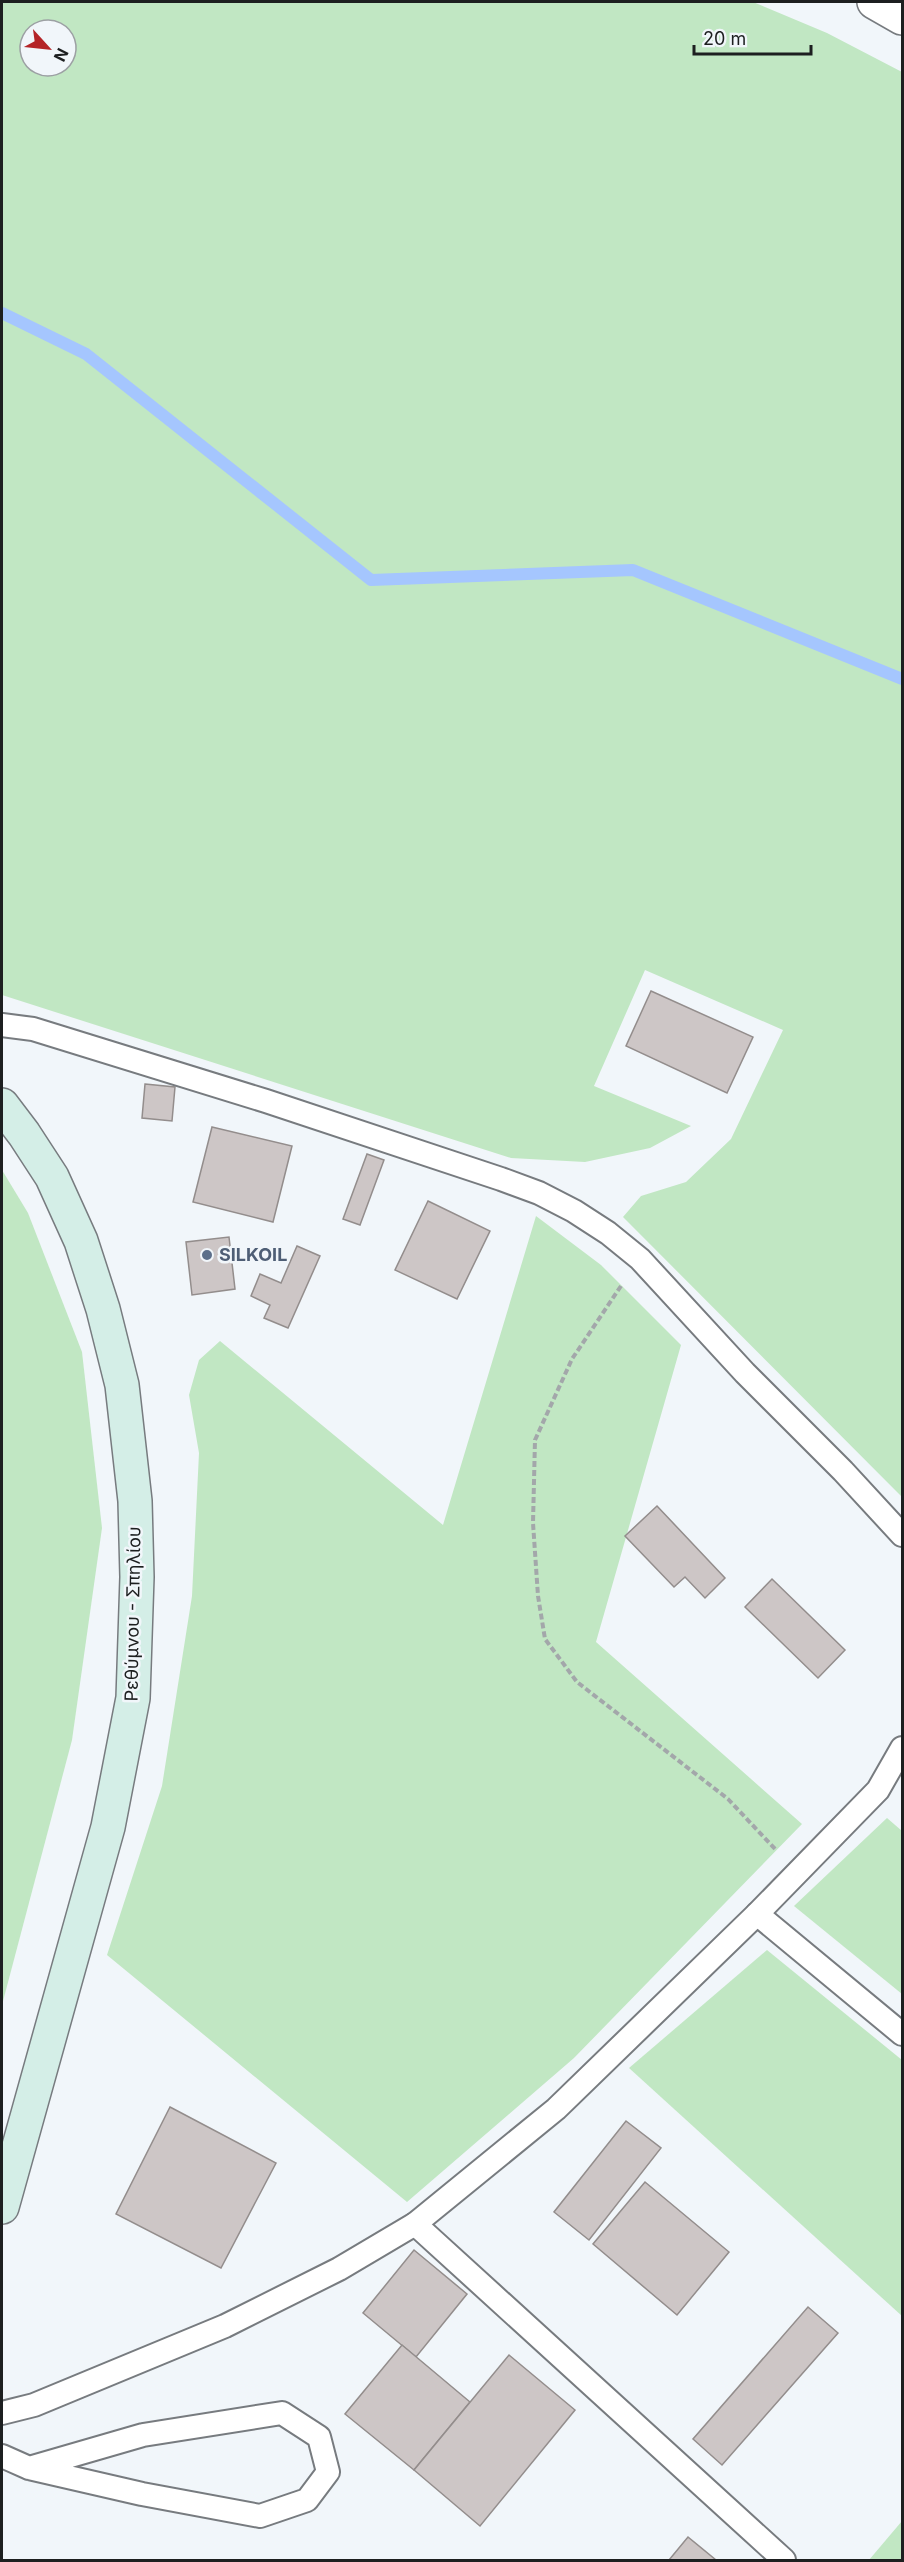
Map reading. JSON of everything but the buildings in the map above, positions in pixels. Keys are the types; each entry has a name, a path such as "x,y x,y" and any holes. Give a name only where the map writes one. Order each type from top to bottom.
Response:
{"main road":[{"name":"Ρεθύμνου - Σπηλίου","path":"2,1105 52,1177 81,1241 103,1309 122,1385 135,1501 137,1577 133,1698 108,1827 2,2207"}],"street":[{"path":"874,2 903,18"}],"lane":[{"path":"2,1026 33,1029 266,1101 501,1179 538,1193 574,1211 608,1233 640,1259 745,1373 903,1535"},
{"path":"2,2413 34,2405 225,2326 339,2269 415,2224 556,2109 757,1914 878,1790 903,1748"},
{"path":"757,1914 903,2034"},
{"path":"415,2224 784,2560"},
{"path":"2,2456 29,2468 142,2494 260,2516 307,2500 328,2472 319,2437 282,2414 142,2435 29,2468"}],"path":[{"path":"640,1259 572,1359 535,1440 533,1523 538,1596 545,1639 577,1682 728,1799 797,1872"}],"green space":[{"path":"2,2 753,2 827,33 902,72 902,1497 623,1217 641,1196 686,1182 731,1139 783,1030 645,970 594,1086 691,1126 650,1148 585,1162 511,1158 2,995"},
{"path":"2,1170 28,1213 82,1352 102,1528 72,1740 2,2005"},
{"path":"536,1216 601,1265 681,1345 596,1642 802,1824 574,2058 407,2202 107,1955 162,1786 192,1596 199,1453 189,1395 199,1360 220,1341 443,1525"},
{"path":"887,1818 902,1831 902,1994 794,1906"},
{"path":"767,1950 902,2060 902,2316 629,2068"},
{"path":"902,2521 902,2560 869,2560"}],"waterway":[{"path":"2,313 86,354 371,580 633,570 902,679"}],"place":[{"name":"SILKOIL","path":"207,1255"}]}
